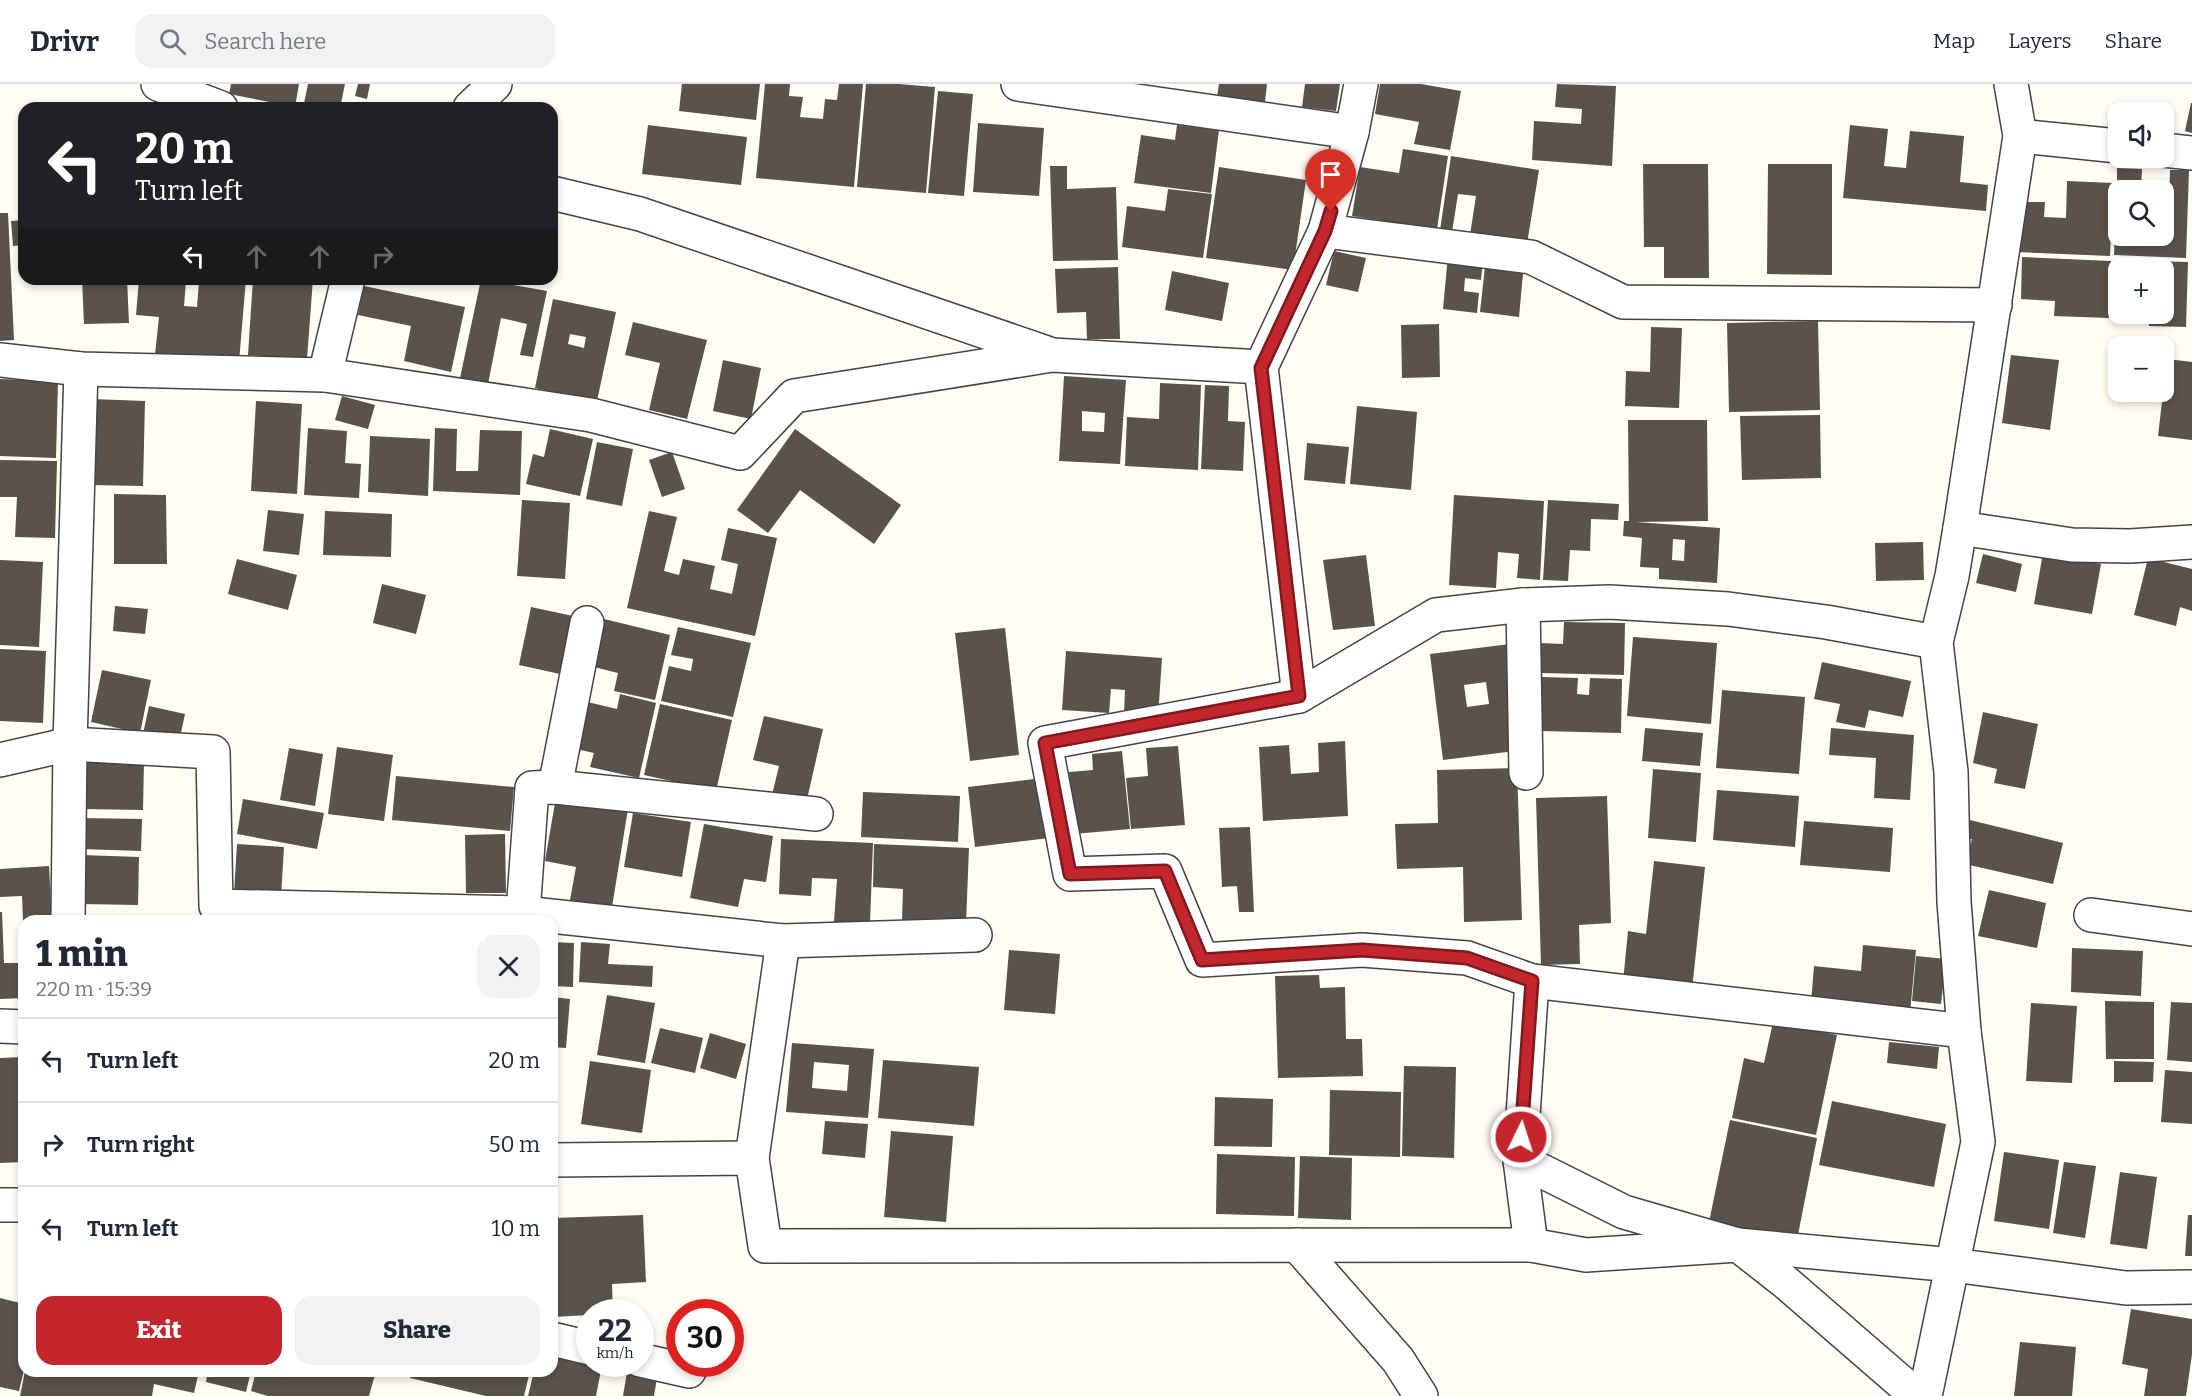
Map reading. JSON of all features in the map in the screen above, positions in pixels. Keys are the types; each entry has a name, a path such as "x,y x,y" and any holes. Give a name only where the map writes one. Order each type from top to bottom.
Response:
{"street":[{"path":"158,84 205,102"},
{"path":"476,102 495,84"},
{"path":"1018,84 1352,132"},
{"path":"1299,696 1261,368 1325,231 1352,132 1361,84"},
{"path":"1925,1396 1978,1142 1964,1031 1954,902 1951,772 1936,642 1952,576 1960,528 2020,136 2011,84"},
{"path":"2020,136 2108,145"},
{"path":"2174,151 2192,153"},
{"path":"558,194 640,214 1052,355"},
{"path":"1325,231 1532,257 1623,302 1995,305"},
{"path":"325,375 347,285"},
{"path":"0,360 81,369 325,375 591,415 740,453 794,396 1052,355 1261,368"},
{"path":"68,915 70,744 81,369"},
{"path":"1960,528 2072,544 2130,546 2192,542"},
{"path":"1936,642 1826,622 1728,609 1609,602 1522,605 1436,615 1299,696 1045,743 1070,874 1165,871 1202,960 1362,950 1467,958 1532,981 1964,1031"},
{"path":"1522,605 1526,773"},
{"path":"555,787 587,623"},
{"path":"0,760 70,744 213,752 215,914 533,915"},
{"path":"523,914 531,788 555,787 816,814"},
{"path":"2091,915 2192,929"},
{"path":"558,918 783,940 975,935"},
{"path":"783,940 752,1158 765,1246 1531,1245 1586,1256 1738,1245 1953,1265 2126,1288 2192,1287"},
{"path":"1531,1245 1520,1160 1532,981"},
{"path":"0,1026 18,1027"},
{"path":"558,1160 752,1158"},
{"path":"1520,1160 1624,1212 1738,1245 1784,1281 1917,1396"},
{"path":"0,1205 18,1205"},
{"path":"1296,1245 1398,1360 1421,1396"},
{"path":"558,1340 576,1345"}],"building":[{"path":"231,84 299,84 296,102 270,102 229,94"},
{"path":"308,84 345,84 341,102 304,102"},
{"path":"358,84 370,84 367,99 355,96"},
{"path":"682,84 760,84 756,120 679,111"},
{"path":"765,84 790,84 789,96 803,97 800,117 823,119 825,99 837,100 839,84 863,84 854,187 756,178"},
{"path":"866,84 935,87 926,193 857,187"},
{"path":"1219,84 1267,84 1265,102 1217,97"},
{"path":"1305,84 1340,84 1336,111 1302,107"},
{"path":"1380,84 1421,84 1461,91 1450,150 1414,144 1419,122 1375,114"},
{"path":"1557,84 1616,86 1612,166 1532,160 1534,121 1581,124 1582,109 1555,107"},
{"path":"938,91 973,94 964,196 928,193"},
{"path":"2192,103 2192,133 2185,131"},
{"path":"978,123 1044,128 1039,196 973,192"},
{"path":"648,125 747,137 741,185 642,174"},
{"path":"1177,125 1219,130 1211,193 1134,183 1141,135 1175,140"},
{"path":"1850,125 1888,129 1884,166 1906,168 1910,131 1964,136 1960,182 1988,185 1986,211 1843,198"},
{"path":"1403,149 1448,156 1437,229 1352,216 1360,167 1399,173"},
{"path":"1451,156 1539,170 1527,244 1470,235 1476,196 1458,194 1452,232 1440,230"},
{"path":"1643,164 1708,164 1709,278 1664,278 1664,247 1644,247"},
{"path":"1768,164 1832,164 1832,275 1767,274"},
{"path":"1050,166 1067,166 1067,189 1116,187 1118,260 1053,261"},
{"path":"1219,167 1306,180 1293,270 1206,258"},
{"path":"2117,168 2142,169 2141,180 2117,180"},
{"path":"2170,170 2189,170 2186,258 2114,255 2114,246 2174,246 2174,180 2170,180"},
{"path":"2067,181 2108,183 2110,256 2017,252 2018,202 2045,202 2044,217 2066,218"},
{"path":"1168,189 1212,194 1203,258 1122,247 1127,206 1165,211"},
{"path":"0,213 8,213 14,340 0,341"},
{"path":"18,220 18,246 13,246 11,221"},
{"path":"1334,251 1366,258 1358,292 1326,285"},
{"path":"1448,255 1483,258 1481,280 1465,278 1464,291 1479,293 1477,313 1443,309"},
{"path":"2022,257 2108,261 2108,318 2054,316 2055,301 2021,299"},
{"path":"1486,258 1524,263 1519,317 1480,312"},
{"path":"2174,262 2188,262 2186,327 2149,326 2149,324 2174,324"},
{"path":"1118,267 1120,339 1087,339 1086,312 1057,313 1055,269"},
{"path":"1172,271 1229,283 1222,321 1165,310"},
{"path":"82,285 127,285 129,323 84,324"},
{"path":"138,285 186,285 184,306 197,307 199,285 245,285 239,362 155,355 159,317 136,315"},
{"path":"253,285 313,285 307,359 248,355"},
{"path":"480,285 514,285 547,291 533,357 520,355 527,324 501,318 488,384 460,378"},
{"path":"364,286 465,307 451,372 404,361 411,326 358,315"},
{"path":"553,299 616,312 597,401 535,388","holes":["570,334 586,337 584,348 568,344"]},
{"path":"1818,321 1820,410 1729,412 1727,323"},
{"path":"633,322 707,340 687,419 649,410 660,363 625,355"},
{"path":"1439,324 1440,377 1402,378 1401,325"},
{"path":"1651,327 1682,328 1679,408 1625,406 1626,371 1650,372"},
{"path":"2011,355 2059,360 2050,430 2002,423"},
{"path":"723,360 761,368 751,419 713,411"},
{"path":"2174,360 2192,362 2192,440 2158,436 2162,402 2174,402"},
{"path":"1064,376 1126,380 1120,464 1059,461","holes":["1082,411 1105,413 1104,432 1082,431"]},
{"path":"0,379 58,381 56,458 0,456"},
{"path":"1160,383 1201,385 1198,470 1125,466 1127,417 1159,419"},
{"path":"1205,385 1229,386 1228,421 1245,422 1243,471 1201,469"},
{"path":"342,396 375,405 368,429 335,420"},
{"path":"92,399 145,401 143,486 89,485"},
{"path":"256,401 302,404 297,494 251,491"},
{"path":"1357,406 1417,412 1411,490 1350,484"},
{"path":"1820,415 1821,478 1742,480 1740,416"},
{"path":"1628,420 1707,420 1708,521 1636,522 1720,528 1717,583 1659,579 1659,568 1640,567 1642,538 1623,536 1624,521 1629,521","holes":["1673,539 1685,540 1684,561 1672,560"]},
{"path":"308,428 347,431 345,463 361,464 359,498 304,495"},
{"path":"435,428 457,429 456,471 478,471 480,430 522,431 520,495 433,491"},
{"path":"550,429 593,439 580,496 526,484 533,454 544,457"},
{"path":"795,429 901,505 874,544 800,490 768,533 737,510"},
{"path":"370,436 430,439 428,496 368,492"},
{"path":"597,442 633,449 622,506 586,499"},
{"path":"1307,443 1349,447 1345,484 1304,480"},
{"path":"672,452 685,489 662,497 649,460"},
{"path":"0,460 57,461 55,538 15,537 17,497 0,497"},
{"path":"114,494 166,495 167,564 114,564"},
{"path":"1454,495 1544,501 1540,580 1517,578 1519,554 1498,552 1496,588 1449,585"},
{"path":"522,500 570,503 565,579 517,576"},
{"path":"1548,500 1619,504 1618,520 1591,519 1590,551 1570,550 1568,581 1543,580"},
{"path":"268,510 304,514 299,555 263,551"},
{"path":"325,511 392,514 391,557 323,555"},
{"path":"649,511 677,517 664,571 679,575 683,559 715,566 710,589 732,594 738,564 721,560 728,528 777,538 755,636 627,608"},
{"path":"1923,542 1924,580 1876,581 1875,543"},
{"path":"2043,553 2101,564 2092,614 2034,604"},
{"path":"1983,554 2022,564 2016,592 1976,583"},
{"path":"1366,555 1375,626 1333,630 1323,560"},
{"path":"2148,558 2192,569 2192,611 2180,607 2176,626 2134,615"},
{"path":"237,559 297,575 288,610 228,594"},
{"path":"0,560 43,562 39,647 0,645"},
{"path":"382,584 426,595 416,634 373,623"},
{"path":"115,606 148,609 145,634 113,631"},
{"path":"531,607 573,616 560,674 519,665"},
{"path":"604,619 670,635 655,700 614,691 618,673 594,667"},
{"path":"1564,622 1625,623 1624,675 1540,673 1541,643 1563,644"},
{"path":"678,627 751,643 733,717 661,701 669,666 691,671 693,659 671,655"},
{"path":"1005,628 1019,755 970,761 955,633"},
{"path":"1633,637 1717,643 1711,724 1627,716"},
{"path":"1510,644 1523,750 1443,760 1430,654","holes":["1486,682 1489,704 1467,707 1464,685"]},
{"path":"0,649 46,651 43,723 0,721"},
{"path":"1066,651 1162,658 1158,717 1124,714 1125,690 1111,689 1109,713 1062,710"},
{"path":"1822,662 1911,681 1903,717 1869,710 1865,728 1836,722 1840,704 1814,699"},
{"path":"102,670 151,680 140,733 91,722"},
{"path":"1542,677 1578,678 1577,694 1589,695 1590,678 1622,679 1621,733 1541,731"},
{"path":"1722,690 1805,697 1799,774 1716,768"},
{"path":"620,694 656,703 639,778 590,767 594,753 568,747 579,700 617,709"},
{"path":"660,704 732,720 716,791 644,775"},
{"path":"149,706 185,714 179,742 143,734"},
{"path":"1983,712 2038,724 2025,789 1994,783 1997,769 1973,763"},
{"path":"764,716 823,729 806,804 772,795 779,766 753,760"},
{"path":"1645,728 1703,733 1700,766 1642,761"},
{"path":"1831,728 1914,735 1910,800 1874,798 1876,758 1829,755"},
{"path":"1345,741 1348,816 1263,821 1259,747 1289,745 1291,774 1319,772 1318,743"},
{"path":"1178,746 1185,825 1131,829 1126,778 1148,776 1146,748"},
{"path":"337,747 393,755 384,821 328,814"},
{"path":"289,748 323,754 315,806 280,800"},
{"path":"1122,751 1130,829 1074,834 1069,772 1093,770 1092,754"},
{"path":"81,759 144,760 143,810 81,809"},
{"path":"1517,768 1522,920 1464,922 1463,867 1397,869 1395,824 1438,823 1437,770"},
{"path":"1653,769 1701,773 1696,842 1648,838"},
{"path":"396,776 514,787 510,831 392,820"},
{"path":"1042,778 1049,838 975,847 968,787"},
{"path":"1717,790 1799,796 1795,847 1713,840"},
{"path":"863,792 960,796 958,842 861,837"},
{"path":"1607,796 1611,923 1579,925 1580,964 1541,965 1536,798"},
{"path":"556,797 628,809 612,907 570,900 576,867 545,861"},
{"path":"243,799 324,813 317,849 237,834"},
{"path":"633,813 691,822 682,877 624,867"},
{"path":"81,818 142,819 141,851 81,849"},
{"path":"1970,820 2063,843 2053,884 1965,864 1972,839 1966,838"},
{"path":"1804,821 1893,828 1890,872 1800,865"},
{"path":"704,824 773,836 766,882 744,879 738,907 690,898"},
{"path":"1250,827 1254,912 1239,912 1237,886 1222,887 1219,828"},
{"path":"505,834 506,893 466,893 465,835"},
{"path":"781,839 873,843 870,924 834,922 837,879 812,878 811,896 779,894"},
{"path":"237,844 284,847 281,897 234,894"},
{"path":"874,844 969,848 966,923 902,920 903,889 873,887"},
{"path":"81,855 139,857 138,905 81,904"},
{"path":"1654,861 1705,867 1692,990 1623,982 1628,931 1646,934"},
{"path":"49,866 52,915 23,915 22,896 0,897 0,869"},
{"path":"1989,890 2046,903 2037,948 1978,936"},
{"path":"0,912 2,912 4,963 18,963 18,998 0,999"},
{"path":"558,942 574,943 573,987 558,986"},
{"path":"581,942 610,944 608,964 653,966 652,987 579,982"},
{"path":"1863,945 1916,950 1910,1013 1811,1003 1814,966 1861,971"},
{"path":"2072,948 2143,951 2141,996 2071,992"},
{"path":"1009,950 1060,954 1055,1014 1004,1010"},
{"path":"1916,956 1946,959 1941,1004 1912,1001"},
{"path":"1319,975 1320,988 1345,987 1346,1039 1362,1039 1363,1076 1278,1078 1275,976"},
{"path":"607,995 655,1003 645,1063 597,1055"},
{"path":"558,998 570,999 566,1048 558,1047"},
{"path":"2105,1001 2154,1002 2154,1059 2106,1059"},
{"path":"2171,1002 2192,1003 2192,1062 2167,1060"},
{"path":"2031,1003 2077,1006 2072,1083 2026,1081"},
{"path":"1773,1022 1837,1035 1816,1135 1732,1118 1744,1058 1764,1063"},
{"path":"660,1028 703,1038 695,1073 651,1063"},
{"path":"710,1033 746,1044 736,1079 700,1068"},
{"path":"1889,1042 1939,1047 1937,1069 1887,1063"},
{"path":"792,1043 874,1049 868,1118 786,1112","holes":["814,1062 849,1065 847,1091 812,1088"]},
{"path":"18,1057 18,1162 0,1163 0,1058"},
{"path":"883,1060 979,1067 974,1126 878,1118"},
{"path":"590,1061 651,1070 642,1133 581,1124"},
{"path":"2114,1061 2154,1062 2153,1082 2114,1082"},
{"path":"1404,1066 1456,1067 1454,1158 1402,1156"},
{"path":"2165,1070 2192,1072 2192,1124 2161,1122"},
{"path":"1330,1090 1401,1092 1400,1157 1329,1155"},
{"path":"1215,1097 1273,1099 1272,1147 1214,1146"},
{"path":"1832,1101 1946,1124 1934,1187 1819,1165"},
{"path":"1730,1120 1817,1138 1797,1240 1709,1222"},
{"path":"825,1121 868,1124 865,1158 822,1154"},
{"path":"891,1131 953,1136 946,1222 884,1217"},
{"path":"2004,1152 2059,1160 2049,1229 1994,1221"},
{"path":"1217,1154 1295,1157 1294,1216 1216,1214"},
{"path":"1300,1156 1352,1158 1351,1220 1298,1218"},
{"path":"2064,1162 2096,1166 2085,1238 2053,1233"},
{"path":"2120,1172 2157,1177 2147,1249 2110,1244"},
{"path":"643,1215 646,1282 612,1284 613,1299 576,1299 576,1316 558,1317 558,1218"},
{"path":"2188,1215 2192,1215 2192,1256 2185,1256"},
{"path":"0,1298 18,1302 18,1377 22,1377 19,1391 0,1387"},
{"path":"2131,1309 2192,1319 2192,1354 2186,1396 2144,1396 2148,1369 2122,1364"},
{"path":"2020,1342 2076,1347 2072,1396 2014,1396"},
{"path":"558,1355 576,1360 576,1377 600,1377 596,1396 528,1396 533,1377 558,1377"},
{"path":"24,1377 198,1377 194,1393 154,1384 152,1396 20,1396"},
{"path":"207,1377 250,1377 246,1392 206,1382"},
{"path":"254,1377 374,1377 369,1396 268,1396 251,1391"},
{"path":"529,1377 524,1396 486,1396 410,1378"},
{"path":"626,1377 657,1378 654,1396 623,1396"}],"route":[{"path":"1331,211 1325,231 1261,368 1299,696 1045,743 1070,874 1165,871 1202,960 1362,950 1467,958 1532,981 1521,1137"}]}
